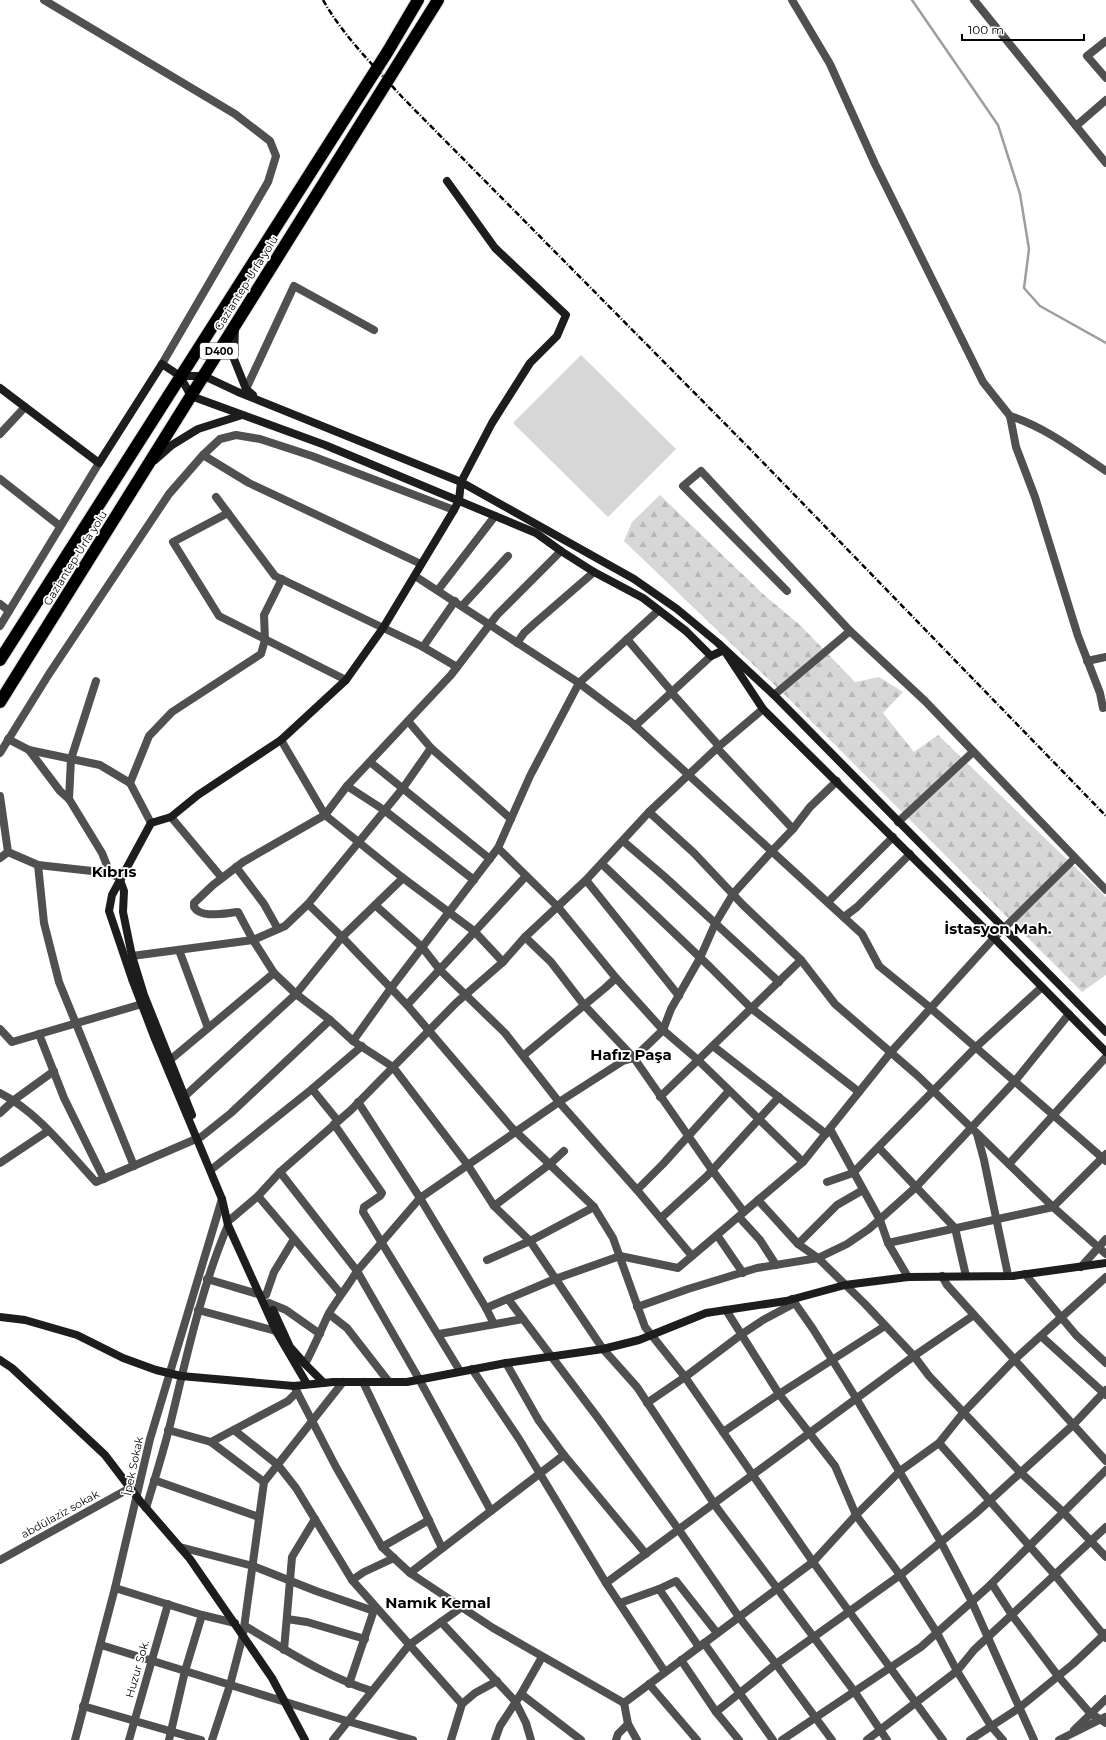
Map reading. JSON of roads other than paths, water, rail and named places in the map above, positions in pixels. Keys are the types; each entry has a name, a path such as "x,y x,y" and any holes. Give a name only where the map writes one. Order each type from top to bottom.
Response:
{"highway":[{"name":"Gaziantep-Urfa yolu","path":"0,660 388,51 418,0"},
{"name":"Gaziantep-Urfa yolu","path":"0,702 438,0"}],"street":[{"path":"0,626 60,526 162,364 268,182 276,156 270,141 235,114 44,0"},
{"path":"792,0 830,64 875,164 983,382 1010,416 1016,447 1035,497 1087,661 1100,693 1103,708"},
{"path":"974,0 1106,163"},
{"path":"1106,41 1087,56 1106,78"},
{"path":"1076,126 1106,100"},
{"path":"324,1383 290,1347 265,1298 230,1222 198,1138 142,1004 109,911 112,895 151,823 171,817 198,796 280,740 346,680 383,628 454,510 459,500 461,482 492,423 530,363 557,336 566,315 495,248 447,181"},
{"path":"246,389 294,286 374,330"},
{"path":"236,325 234,359 246,389 260,401"},
{"path":"162,364 180,376 191,396 325,445 536,533 594,572 642,598 686,631 711,656"},
{"path":"180,376 204,376 260,401 461,482 634,579 677,609 718,643 774,695 1106,1032"},
{"path":"0,388 99,463"},
{"path":"0,434 25,407"},
{"path":"149,464 172,445 198,429 242,415"},
{"path":"1010,416 1024,421 1055,437 1106,471"},
{"path":"0,753 48,674 169,494 203,455 220,439 236,435 260,439 312,456 454,510"},
{"path":"203,455 249,483 421,564"},
{"path":"787,591 683,486 701,471 850,631 925,701 1106,890"},
{"path":"0,479 60,526"},
{"path":"216,497 275,576 423,647 457,667"},
{"path":"228,513 173,542 219,616 346,680"},
{"path":"438,590 495,516"},
{"path":"561,551 489,624 457,667 347,786 325,816 243,862 222,878 194,903 194,906 196,911 202,913 238,912 252,940 274,973 296,994 330,1020 353,1041 393,1067 467,1164 494,1206 530,1241 603,1349 637,1387 714,1504 854,1691 887,1740"},
{"path":"423,647 458,604 508,556"},
{"path":"517,643 535,622 594,572"},
{"path":"415,576 579,683 635,726 862,934 879,966 932,1008 1053,1115 1105,1157 1053,1207 888,1243"},
{"path":"130,784 149,736 172,712 261,654 265,640 264,615 282,579"},
{"path":"0,604 9,611"},
{"path":"353,1041 391,988 498,848 530,776 579,683 658,611"},
{"path":"774,695 850,631"},
{"path":"627,639 718,747 793,829"},
{"path":"635,726 711,656 724,650 763,709 837,781 1106,1052"},
{"path":"1087,661 1106,657"},
{"path":"69,799 71,759 96,681"},
{"path":"146,1508 207,1279 214,1257 230,1222 258,1196 280,1172 351,1110 456,1003 466,996 503,962 525,937 602,864 649,812 718,747 763,709"},
{"path":"408,721 431,748 511,819"},
{"path":"8,739 29,750 100,765 130,784 151,823"},
{"path":"280,740 325,816 403,878 474,930 503,962"},
{"path":"132,956 252,940 285,926 308,904 359,842 402,788 431,748"},
{"path":"29,750 60,791 69,799 102,853 110,873"},
{"path":"898,822 973,752"},
{"path":"370,762 490,859"},
{"path":"305,1364 329,1314 341,1294 357,1271 420,1198 467,1164 559,1102 623,1061 634,1058 663,1030 671,1009 700,958 715,924 733,894 793,829 810,807 837,781"},
{"path":"347,786 384,810 474,880"},
{"path":"0,796 8,852"},
{"path":"649,812 694,853 733,894 801,960 835,1004 933,1090 1053,1207 1106,1254"},
{"path":"171,817 222,878"},
{"path":"828,902 893,837"},
{"path":"623,841 665,877 779,982"},
{"path":"498,848 558,907 616,978 663,1030 698,1060 803,1162"},
{"path":"0,858 8,852"},
{"path":"8,852 38,865 110,873 121,880 124,891 123,912 132,956 144,995 185,1096 198,1138 212,1169 230,1222"},
{"path":"844,917 857,908 910,854"},
{"path":"486,1308 555,1279 620,1256 678,1268 803,1162 891,1052 994,938 1075,858"},
{"path":"602,864 710,966 751,1008 859,1092"},
{"path":"38,865 44,923 59,982 134,1166"},
{"path":"236,867 264,904 278,929"},
{"path":"407,1005 440,970 474,930 526,876"},
{"path":"185,1096 296,994 342,936 403,878"},
{"path":"586,880 679,996"},
{"path":"308,904 342,936 407,1005 512,1128 517,1131 594,1207 613,1238 645,1327 686,1376 752,1475 813,1562 943,1740"},
{"path":"375,905 422,948 440,970 505,1033 524,1055 559,1102 637,1190 692,1256"},
{"path":"525,937 551,962 584,1005 634,1058 776,1265"},
{"path":"179,950 208,1028"},
{"path":"660,1097 801,960"},
{"path":"170,1060 274,973"},
{"path":"524,1055 616,978"},
{"path":"827,1182 853,1173 976,1047 1042,986"},
{"path":"0,1029 12,1042 142,1004"},
{"path":"637,1307 743,1272 818,1258 847,1244 880,1220 916,1187 974,1129 1069,1014"},
{"path":"0,1093 14,1100 48,1131 96,1182 198,1138 231,1113 330,1020"},
{"path":"39,1034 64,1098 104,1179"},
{"path":"212,1169 312,1089 362,1046"},
{"path":"713,1046 779,1097 828,1132 880,1220 888,1243 908,1277"},
{"path":"1009,1164 1106,1057"},
{"path":"0,1113 14,1100 54,1071"},
{"path":"312,1089 382,1193 363,1209 363,1212 439,1334 460,1371"},
{"path":"637,1190 730,1091"},
{"path":"661,1218 712,1170 779,1097"},
{"path":"358,1102 420,1198 486,1308 494,1324"},
{"path":"974,1129 984,1160 1008,1275"},
{"path":"0,1163 48,1131"},
{"path":"879,1148 955,1228 966,1276"},
{"path":"494,1206 550,1164 564,1151"},
{"path":"280,1172 357,1271 419,1379 491,1511"},
{"path":"798,1244 837,1205 863,1190"},
{"path":"258,1196 341,1294"},
{"name":"İpek Sokak","path":"75,1740 83,1706 101,1645 138,1498 150,1439 222,1200"},
{"path":"758,1200 798,1244 818,1258 845,1284 914,1356 929,1376 1020,1472 1063,1512 1090,1542 1106,1557"},
{"path":"487,1260 530,1241 594,1207"},
{"path":"717,1235 743,1272"},
{"path":"294,1239 274,1272 265,1298 276,1331 307,1384"},
{"path":"1081,1267 1106,1239"},
{"path":"0,1317 25,1320 77,1335 123,1358 156,1370 181,1376 296,1389 307,1384 343,1382 407,1382 506,1363 603,1349 639,1340 706,1313 794,1301 845,1284 908,1277 1025,1274 1106,1263"},
{"path":"1025,1274 1076,1335 1106,1363"},
{"path":"942,1276 974,1315 1106,1461"},
{"path":"624,1703 813,1562 856,1515 900,1471 939,1443 964,1413 1014,1360 1106,1277"},
{"path":"207,1279 265,1298 286,1310 320,1334"},
{"path":"508,1299 598,1418 679,1530 739,1617 832,1740"},
{"path":"647,1403 742,1334 794,1301"},
{"path":"794,1301 856,1398 941,1542 972,1602 1034,1740"},
{"path":"198,1310 276,1331"},
{"path":"726,1310 779,1394 835,1466 856,1515 900,1575 937,1633 957,1671 992,1726 1003,1740"},
{"path":"329,1314 347,1328 389,1382"},
{"path":"606,1583 856,1398 974,1315"},
{"path":"439,1334 523,1319"},
{"path":"723,1432 885,1326"},
{"path":"716,1712 776,1664 900,1575 941,1542 1073,1425 1105,1392 1041,1336"},
{"path":"0,1360 18,1373 105,1455 146,1508 190,1559 244,1635 272,1678 305,1740"},
{"path":"506,1363 539,1421 564,1454 646,1554"},
{"path":"472,1369 518,1439 606,1583 665,1672"},
{"path":"212,1740 244,1635 264,1482 343,1382"},
{"path":"363,1382 442,1548"},
{"path":"296,1389 336,1467 382,1547 410,1573 493,1628 624,1703 628,1724 637,1740"},
{"path":"211,1442 288,1401 296,1389"},
{"path":"168,1430 211,1442 264,1482"},
{"path":"234,1430 278,1465 296,1488 352,1580 374,1609 409,1645 462,1704"},
{"path":"939,1443 1030,1546 1105,1635 1019,1708 970,1740"},
{"path":"410,1573 564,1454"},
{"path":"782,1740 921,1647 992,1584 1106,1470"},
{"path":"154,1480 259,1517"},
{"name":"abdülaziz sokak","path":"0,1560 130,1488"},
{"path":"284,1650 292,1557 315,1519"},
{"path":"382,1547 428,1520"},
{"path":"867,1740 957,1671 974,1650 1106,1526"},
{"path":"180,1547 253,1566 374,1609"},
{"path":"352,1580 364,1572 394,1558"},
{"path":"620,1603 676,1581 717,1633"},
{"path":"992,1584 1012,1615 1058,1676 1090,1713 1105,1719"},
{"path":"115,1588 202,1615 235,1623"},
{"path":"658,1589 773,1740"},
{"name":"Huzur Sok.","path":"129,1740 168,1604"},
{"path":"332,1740 409,1645 462,1608"},
{"path":"349,1684 374,1609"},
{"path":"168,1740 185,1671 202,1615"},
{"path":"287,1619 307,1622 365,1639"},
{"path":"441,1622 515,1701 526,1723 531,1740"},
{"path":"245,1626 284,1650 349,1684 372,1691"},
{"path":"101,1645 348,1722 413,1740"},
{"path":"495,1740 500,1726 521,1694 542,1657"},
{"path":"681,1660 736,1739"},
{"path":"451,1740 462,1704 475,1693 497,1681"},
{"path":"649,1684 697,1740"},
{"path":"521,1694 581,1740"},
{"path":"1063,1738 1106,1699"},
{"path":"83,1706 201,1740"},
{"path":"1063,1738 1105,1719"},
{"path":"616,1740 618,1734 628,1724"}],"waterway":[{"path":"912,0 998,125 1020,194 1029,249 1024,288 1040,306 1106,343"}],"railway":[{"path":"323,0 340,27 403,98 750,449 1106,816"}],"district":[{"name":"Kıbrıs","path":"114,871"},
{"name":"İstasyon Mah.","path":"998,928"},
{"name":"Hafız Paşa","path":"631,1054"},
{"name":"Namık Kemal","path":"438,1602"}]}
